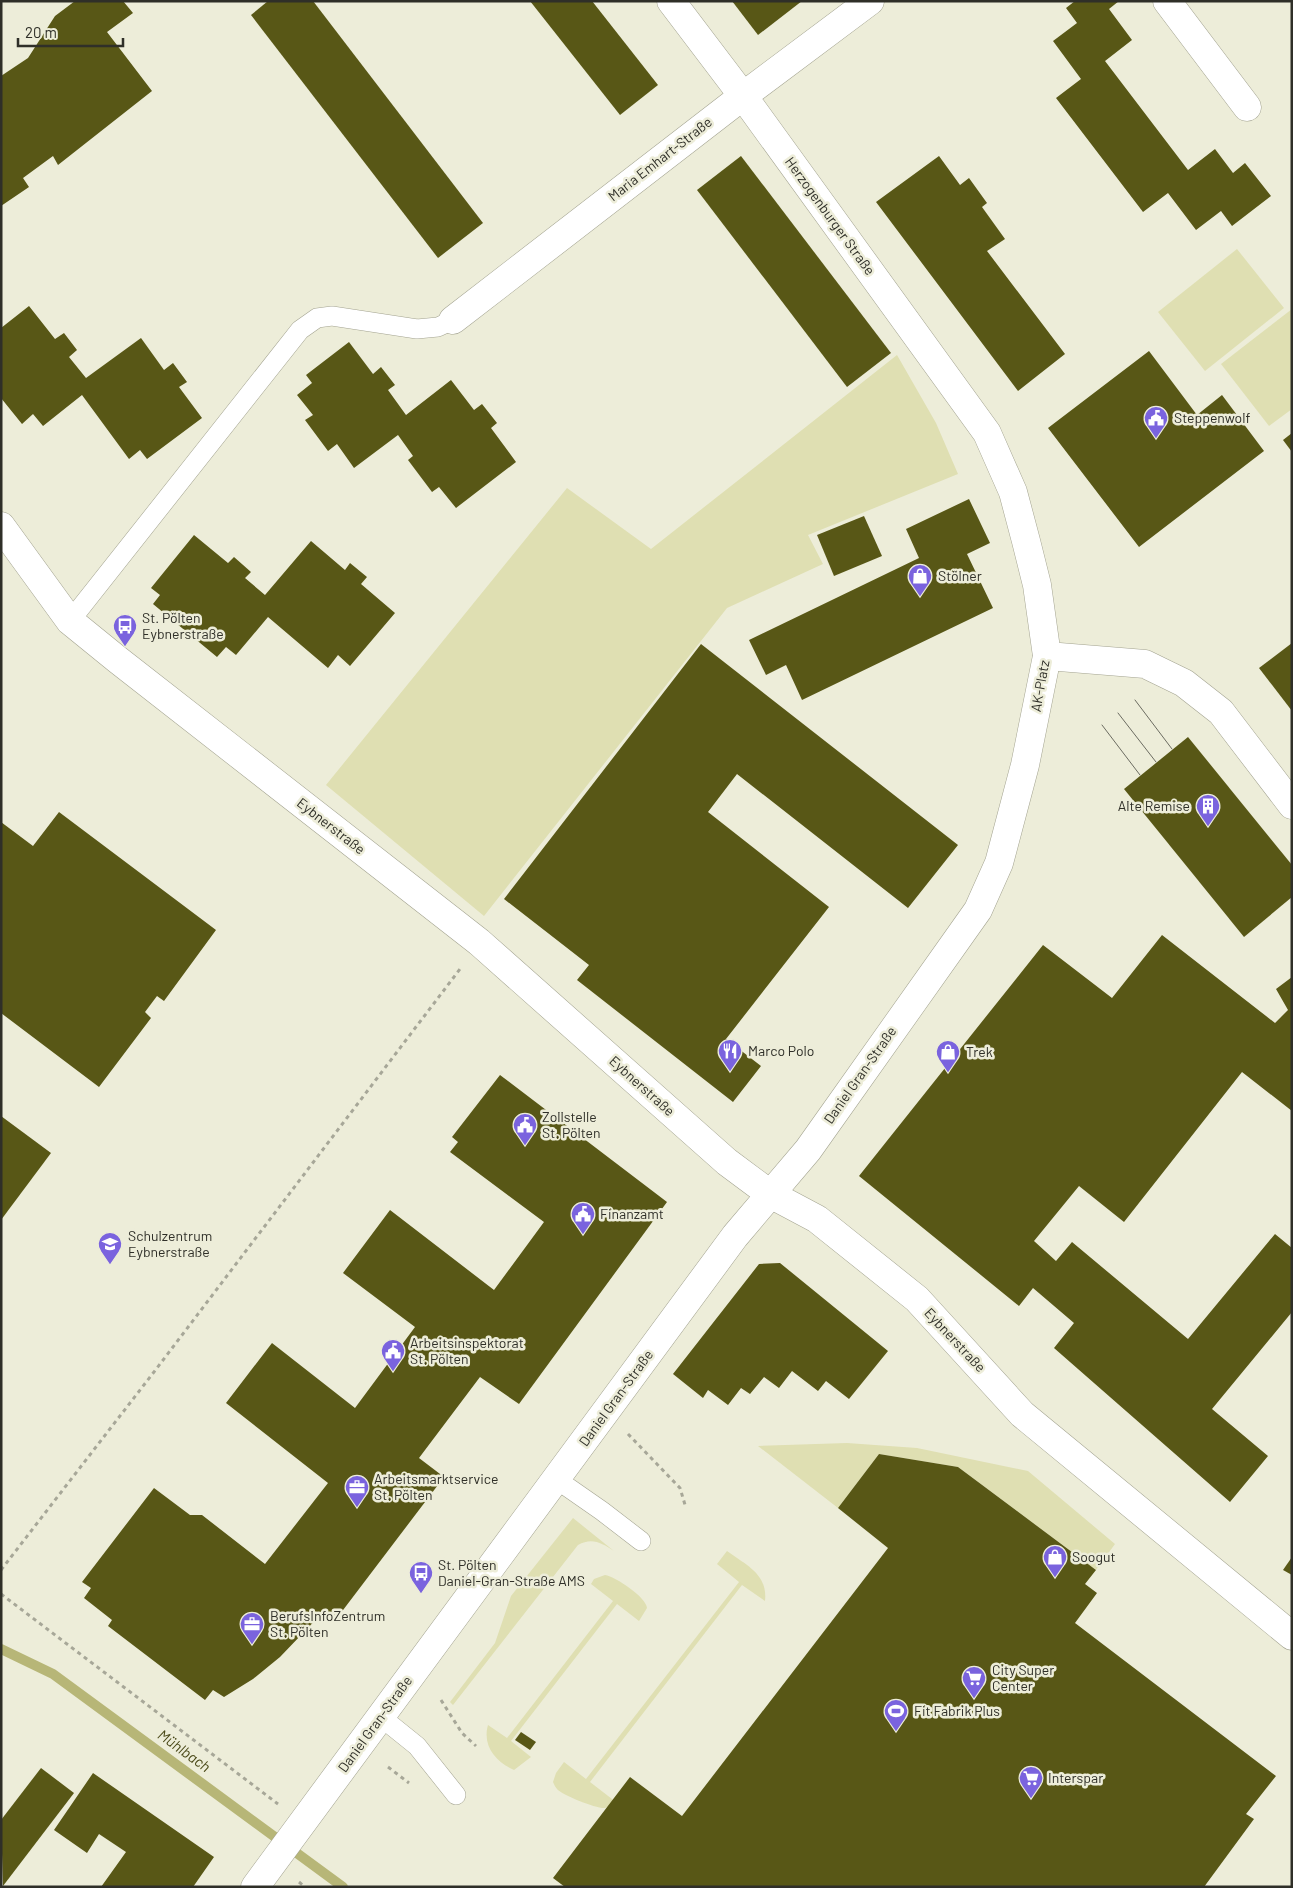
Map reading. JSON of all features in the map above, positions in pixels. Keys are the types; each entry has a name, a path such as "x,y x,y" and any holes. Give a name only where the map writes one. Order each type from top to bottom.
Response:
{"street":[{"name":"Herzogenburger Straße","path":"671,1 743,96 987,433"},
{"name":"Maria Emhart-Straße","path":"453,320 743,96 870,1"},
{"path":"1167,1 1247,107"},
{"name":"AK-Platz","path":"978,910 999,863 1014,812 1047,656 1037,585 1026,542 1012,492 987,433"},
{"name":"Eybnerstraße","path":"1,526 70,620 118,660 480,942 727,1162 770,1194 817,1219 917,1299 1022,1414 1292,1636"},
{"path":"1047,656 1145,664 1184,683 1221,712 1292,805"},
{"name":"Daniel Gran-Straße","path":"255,1887 735,1236 808,1150 978,910"}],"lane":[{"path":"70,620 300,330 316,318 332,316 417,329 438,327 453,320"},
{"path":"556,1479 602,1510 641,1541"},
{"path":"381,1717 417,1746 456,1795"}],"path":[{"path":"1,1570 157,1368 480,942"},
{"path":"607,1408 626,1433 680,1488 686,1508"},
{"path":"1,1594 302,1823"},
{"path":"441,1700 462,1733 476,1746"}],"green space":[{"path":"1237,249 1284,308 1205,371 1158,312"},
{"path":"1292,309 1292,409 1269,426 1221,364"},
{"path":"897,355 936,423 958,474 808,535 823,564 727,608 484,916 326,785 567,488 651,549"},
{"path":"847,1443 917,1448 1028,1471 1115,1544 1096,1570 958,1467 879,1454 838,1508 758,1446"},
{"path":"573,1518 614,1551 592,1541 578,1545 453,1705 450,1702 495,1643 511,1596"},
{"path":"727,1551 748,1566 759,1577 765,1592 765,1601 742,1585 590,1782 614,1801 611,1804 601,1808 560,1792 553,1782 556,1773 564,1762 586,1779 739,1582 717,1564"},
{"path":"605,1575 616,1579 630,1588 642,1598 647,1608 639,1621 617,1604 511,1741 531,1757 514,1770 507,1767 496,1758 489,1746 487,1740 488,1725 507,1738 613,1601 591,1584 594,1579"}],"building":[{"path":"75,1 123,1 133,13 107,32 152,91 58,165 53,156 23,178 29,187 1,206 1,76 28,58 55,16"},
{"path":"268,1 313,1 483,223 438,258 251,15"},
{"path":"530,1 592,1 658,85 620,115"},
{"path":"732,1 802,1 758,35"},
{"path":"1075,1 1119,1 1109,9 1132,40 1105,61 1188,170 1215,149 1233,173 1245,163 1271,196 1232,226 1221,211 1196,230 1168,193 1143,212 1056,98 1081,79 1053,41 1077,23 1066,8"},
{"path":"741,156 891,353 847,387 697,190"},
{"path":"939,156 960,185 969,178 987,203 982,207 1005,239 987,251 1065,354 1018,391 876,202"},
{"path":"29,306 55,339 64,333 77,350 69,357 86,378 141,338 164,370 173,363 187,382 179,387 202,418 147,459 140,450 129,459 82,395 43,426 33,414 22,424 1,398 1,328"},
{"path":"349,342 373,374 381,367 395,385 388,390 406,415 451,380 474,410 482,404 497,423 491,428 516,462 456,508 439,487 432,492 408,460 413,456 398,435 354,468 337,444 328,451 305,420 313,415 297,395 312,383 306,375"},
{"name":"Steppenwolf","path":"1149,351 1197,415 1222,395 1264,451 1139,547 1048,428"},
{"path":"1292,433 1292,452 1283,440"},
{"path":"969,499 990,543 967,554 993,608 802,700 786,665 766,675 749,640 919,558 906,529"},
{"path":"864,516 882,556 834,576 817,535"},
{"path":"194,535 228,563 234,557 251,572 245,578 265,595 311,541 345,570 350,563 367,577 361,584 395,613 350,666 338,655 328,668 268,617 236,655 226,647 217,657 153,604 160,595 151,588"},
{"path":"1292,643 1292,711 1259,668"},
{"path":"701,644 958,845 908,908 737,774 708,812 829,907 726,1039 761,1066 733,1102 577,980 589,965 504,899"},
{"name":"Alte Remise","path":"1188,737 1292,865 1292,897 1244,937 1124,789"},
{"path":"59,812 216,930 164,1001 157,996 145,1012 151,1018 99,1087 1,1013 1,822 33,846"},
{"path":"1162,935 1275,1023 1288,1010 1276,989 1292,977 1292,1111 1242,1072 1124,1222 1079,1186 1034,1241 1056,1261 1072,1242 1188,1339 1275,1234 1292,1248 1292,1312 1212,1409 1268,1456 1230,1502 1054,1348 1074,1323 1033,1288 1019,1306 859,1176 1043,945 1112,998"},
{"path":"500,1075 667,1202 519,1404 480,1377 419,1458 444,1477 337,1618 325,1610 280,1657 253,1679 224,1697 213,1690 205,1700 108,1626 112,1620 84,1598 91,1588 82,1582 154,1488 190,1515 202,1515 265,1564 328,1483 226,1403 272,1343 355,1408 415,1327 343,1273 390,1210 494,1290 544,1222 450,1152 458,1142 452,1137"},
{"path":"1,1116 51,1153 1,1220"},
{"path":"780,1263 888,1351 849,1399 826,1381 818,1391 792,1371 779,1388 764,1377 750,1394 741,1388 728,1405 708,1390 703,1398 673,1374 759,1264"},
{"name":"City Super Center","path":"879,1454 958,1467 1096,1570 1085,1584 1097,1593 1075,1623 1276,1776 1246,1814 1254,1819 1204,1887 565,1887 553,1878 630,1777 682,1816 888,1548 838,1508"},
{"path":"1292,1557 1292,1575 1283,1570"},
{"path":"521,1732 536,1742 530,1750 515,1740"},
{"path":"41,1768 74,1793 3,1886 1,1820"},
{"path":"93,1773 214,1857 193,1887 101,1887 126,1852 99,1834 87,1853 54,1830"}],"waterway":[{"name":"Mühlbach","path":"1,1649 53,1674 343,1887"}],"tram line":[{"path":"1135,700 1172,749"},
{"path":"1118,713 1156,762"},
{"path":"1102,725 1140,775"}],"place":[{"name":"Steppenwolf","path":"1156,439"},
{"name":"Stölner","path":"920,597"},
{"name":"St. Pölten Eybnerstraße","path":"125,647"},
{"name":"Alte Remise","path":"1208,827"},
{"name":"Marco Polo","path":"730,1072"},
{"name":"Trek","path":"948,1073"},
{"name":"Zollstelle St. Pölten","path":"525,1146"},
{"name":"Finanzamt","path":"583,1235"},
{"name":"Schulzentrum Eybnerstraße","path":"110,1265"},
{"name":"Arbeitsinspektorat St. Pölten","path":"393,1372"},
{"name":"Arbeitsmarktservice St. Pölten","path":"357,1508"},
{"name":"Soogut","path":"1055,1578"},
{"name":"St. Pölten Daniel-Gran-Straße AMS","path":"421,1594"},
{"name":"BerufsInfoZentrum St. Pölten","path":"252,1645"},
{"name":"City Super Center","path":"974,1699"},
{"name":"Fit Fabrik Plus","path":"896,1732"},
{"name":"Interspar","path":"1031,1799"}]}
